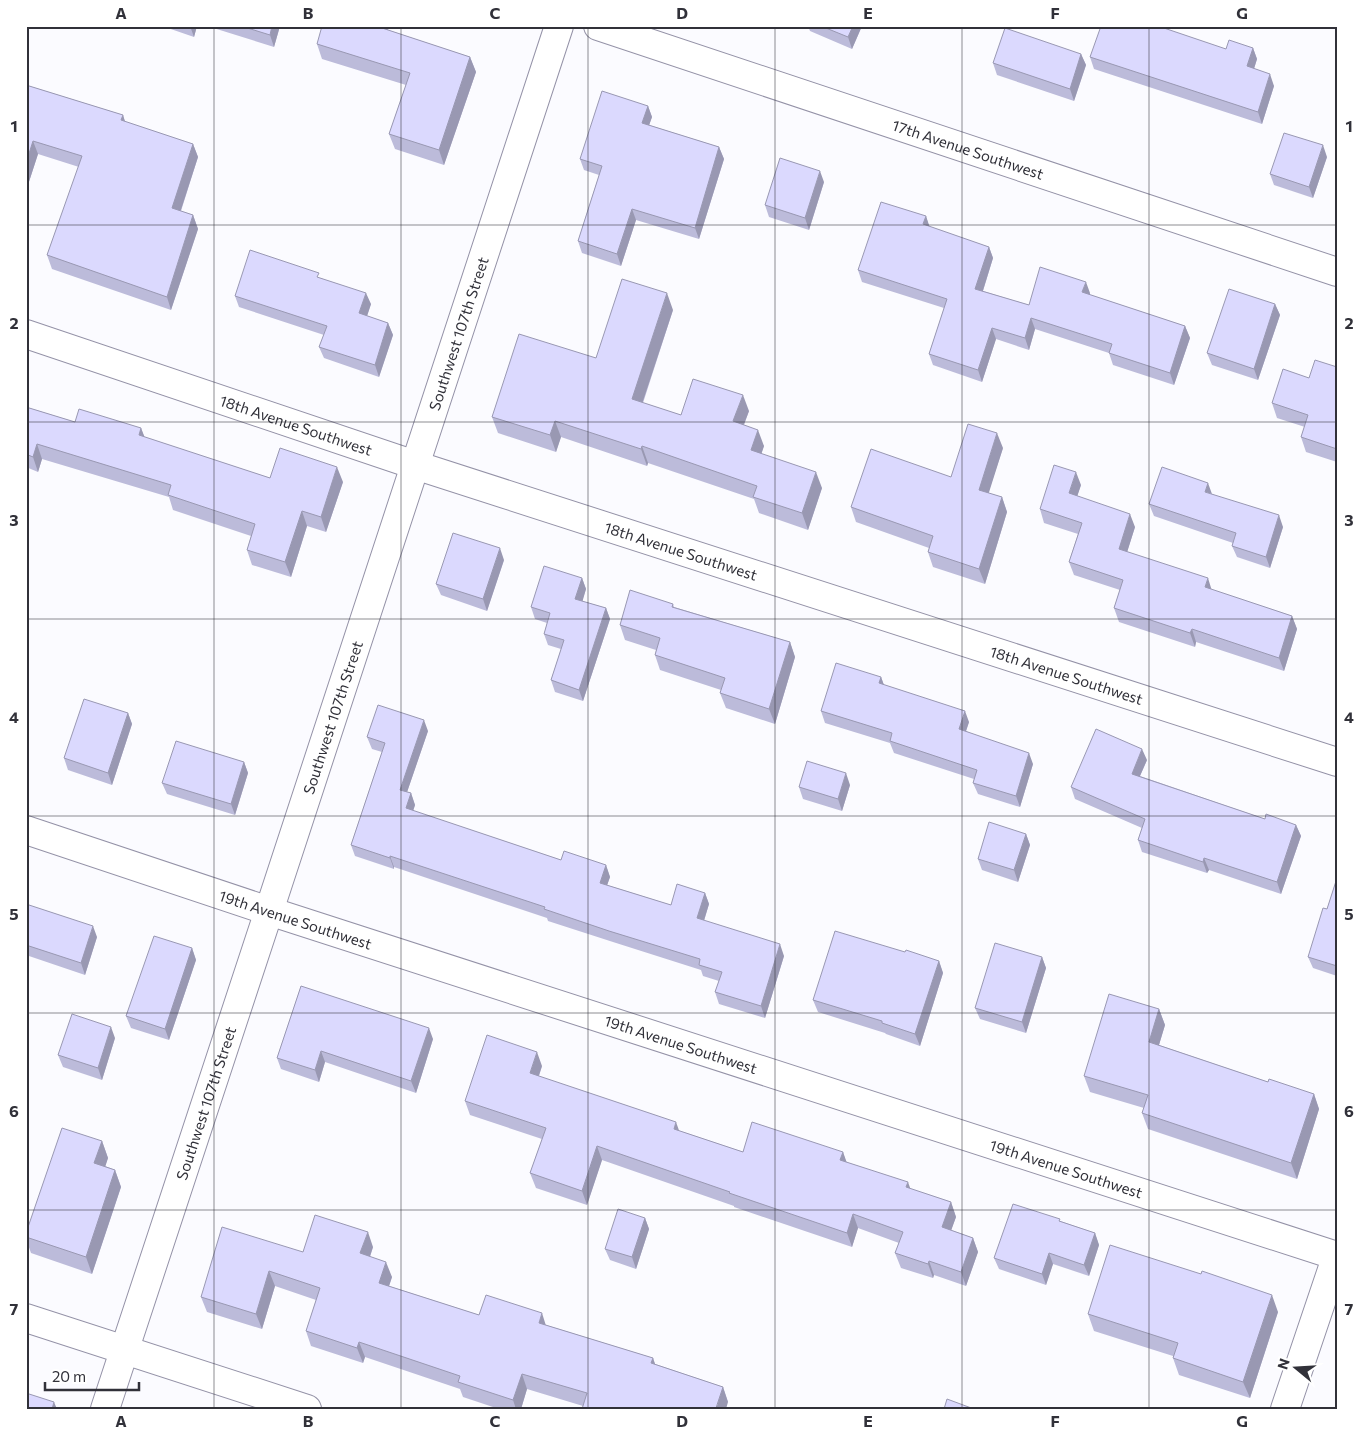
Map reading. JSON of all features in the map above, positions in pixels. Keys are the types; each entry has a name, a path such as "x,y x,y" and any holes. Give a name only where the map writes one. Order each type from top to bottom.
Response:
{"street":[{"name":"Southwest 107th Street","path":"105,1409 559,26"},
{"name":"17th Avenue Southwest","path":"598,26 1337,272"},
{"name":"18th Avenue Southwest","path":"26,334 415,465 1337,762"},
{"name":"19th Avenue Southwest","path":"26,830 270,911 1337,1256"},
{"path":"1285,1409 1337,1256"},
{"path":"26,1318 306,1409"}],"building":[{"path":"241,26 272,26 270,35"},
{"path":"322,26 379,26 470,57 439,150 389,134 410,73 317,44"},
{"path":"821,26 853,26 848,37"},
{"path":"1101,26 1158,26 1226,49 1229,40 1253,48 1247,66 1270,74 1258,112 1090,57"},
{"path":"1005,28 1081,54 1070,89 993,63"},
{"path":"26,85 123,115 121,120 193,144 172,208 193,215 167,297 47,255 82,156 33,141 26,163"},
{"path":"602,91 648,106 642,123 719,147 695,228 632,209 617,254 578,241 602,166 580,159"},
{"path":"1284,133 1323,145 1309,187 1270,174"},
{"path":"780,158 820,171 805,218 765,205"},
{"path":"881,202 926,216 923,224 989,247 975,289 1029,305 1040,267 1086,282 1082,292 1185,326 1170,373 1109,353 1112,344 1031,318 1025,338 992,328 978,370 929,354 947,299 858,270"},
{"path":"250,250 319,273 317,277 366,293 359,313 388,323 375,365 319,347 327,326 235,296"},
{"path":"622,279 667,293 632,399 681,415 693,379 743,395 733,421 758,430 751,450 816,472 802,513 753,497 757,486 642,446 641,449 555,421 550,435 492,417 519,334 596,358"},
{"path":"1229,289 1275,304 1254,369 1207,353"},
{"path":"1315,360 1337,367 1337,449 1301,437 1308,415 1272,403 1283,369 1309,378"},
{"path":"26,407 75,422 79,409 141,428 139,435 270,478 280,448 337,467 321,517 302,511 285,562 247,550 255,524 168,495 171,485 37,444 33,457 26,454"},
{"path":"968,424 997,433 979,490 1002,497 979,569 928,552 933,536 851,507 871,449 951,477"},
{"path":"1054,465 1076,472 1069,493 1130,514 1119,549 1208,578 1205,587 1292,616 1279,658 1192,629 1190,633 1114,608 1123,580 1069,562 1082,523 1040,509"},
{"path":"1162,467 1208,483 1205,492 1279,515 1266,557 1232,546 1236,533 1149,504"},
{"path":"453,533 500,548 483,599 436,584"},
{"path":"544,566 582,578 575,599 606,608 579,690 551,680 564,640 544,634 550,613 531,607"},
{"path":"630,590 673,604 672,607 790,642 769,709 720,693 725,678 655,655 660,638 620,625"},
{"path":"836,663 881,677 879,683 965,711 959,729 1029,753 1016,796 973,783 977,770 890,741 892,733 821,711"},
{"path":"84,699 128,713 108,773 64,758"},
{"path":"378,705 424,720 400,790 411,793 406,808 561,860 564,851 606,865 600,883 671,905 677,884 705,893 697,918 780,944 761,1006 715,992 722,972 699,965 700,959 609,931 544,909 545,907 390,856 390,858 351,845 385,743 367,737"},
{"path":"1096,729 1142,749 1132,774 1265,819 1266,814 1296,825 1277,882 1204,858 1203,862 1138,840 1145,819 1071,787"},
{"path":"176,741 244,762 231,804 162,783"},
{"path":"807,761 846,773 838,799 799,787"},
{"path":"989,822 1026,834 1014,870 978,859"},
{"path":"1337,878 1337,966 1308,957 1323,908 1327,909"},
{"path":"26,904 93,926 81,963 26,945"},
{"path":"835,931 939,961 915,1034 882,1023 882,1021 813,1000"},
{"path":"154,936 192,948 165,1029 126,1016"},
{"path":"995,943 1042,957 1022,1022 975,1008"},
{"path":"301,986 429,1028 411,1081 321,1051 315,1070 277,1058"},
{"path":"1109,994 1159,1009 1149,1042 1268,1082 1269,1079 1314,1094 1291,1163 1142,1113 1148,1095 1084,1076"},
{"path":"72,1014 111,1027 98,1068 58,1055"},
{"path":"487,1035 537,1052 530,1073 676,1122 674,1129 743,1152 752,1122 843,1152 840,1160 908,1182 906,1187 951,1202 942,1227 973,1238 961,1272 929,1261 928,1264 895,1253 903,1232 853,1214 847,1233 597,1146 582,1191 530,1173 546,1128 465,1101"},
{"path":"62,1128 102,1141 94,1163 115,1170 86,1257 26,1237"},
{"path":"1013,1204 1060,1219 1059,1221 1095,1233 1084,1265 1049,1253 1042,1274 994,1258"},
{"path":"618,1209 645,1218 632,1257 605,1249"},
{"path":"315,1215 368,1232 360,1253 386,1262 379,1283 479,1315 486,1295 542,1313 539,1323 653,1358 651,1363 723,1387 716,1408 718,1409 582,1409 587,1393 522,1374 513,1400 458,1382 460,1376 359,1342 357,1348 306,1331 320,1288 269,1271 256,1314 201,1297 222,1227 303,1252"},
{"path":"1110,1245 1201,1274 1202,1271 1272,1295 1243,1382 1173,1358 1178,1343 1088,1314"},
{"path":"26,1393 54,1402 52,1409 26,1409"},
{"path":"947,1399 974,1409 944,1409"}]}
